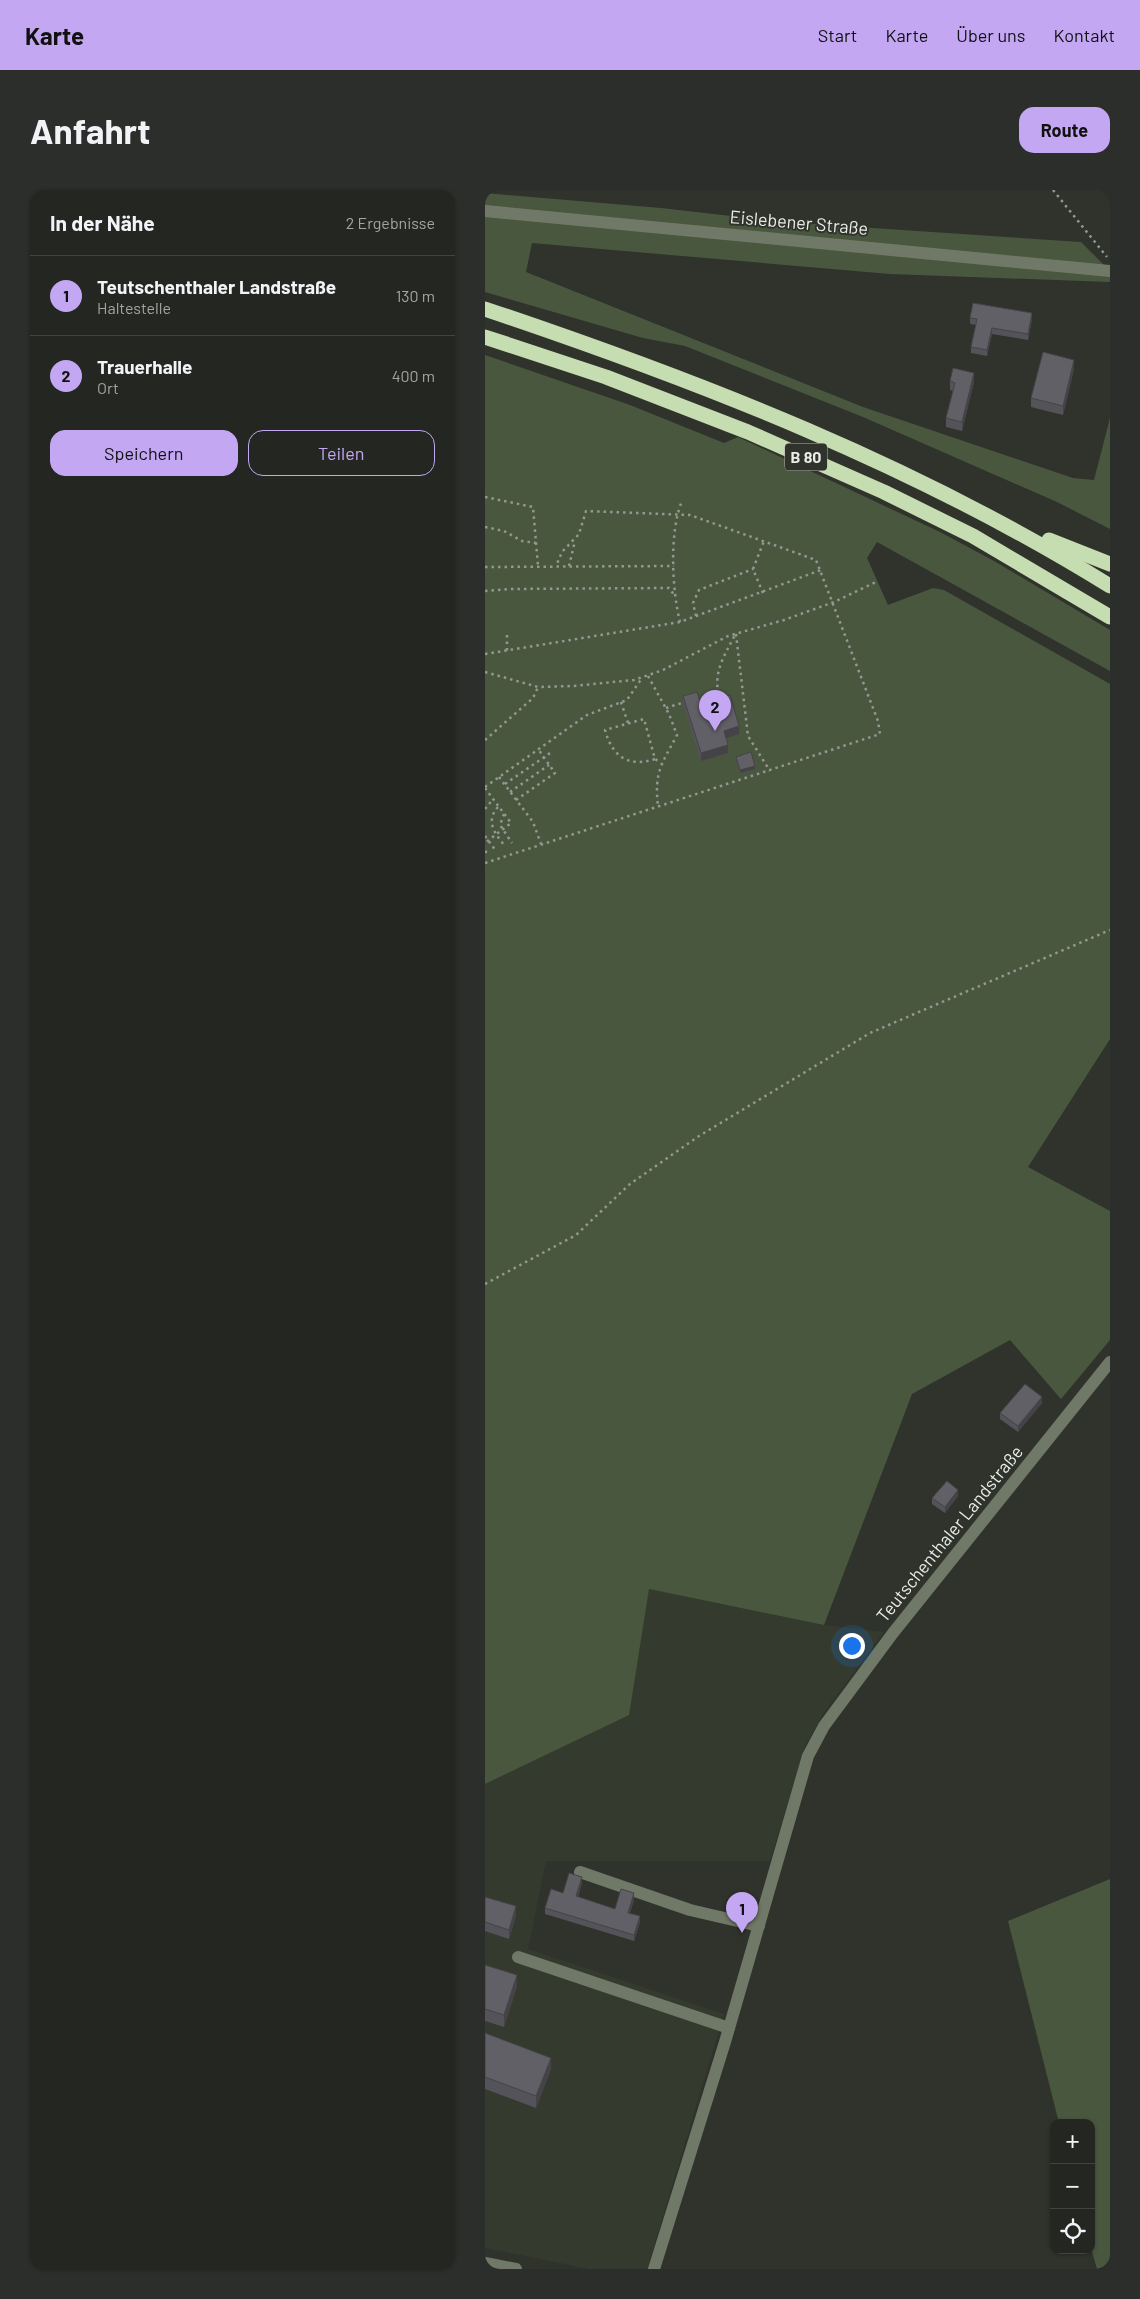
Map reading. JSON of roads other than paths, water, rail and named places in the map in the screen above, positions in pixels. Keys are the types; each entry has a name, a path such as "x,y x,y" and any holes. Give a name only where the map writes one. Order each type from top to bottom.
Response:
{"highway":[{"name":"B 80","path":"485,309 609,351 758,408 893,468 974,508 1035,541 1110,586"},
{"name":"B 80","path":"485,337 606,377 748,432 884,492 973,536 1110,617"},
{"path":"974,508 1085,556 1110,564"}],"street":[{"name":"Eislebener Straße","path":"485,211 1110,271"},
{"name":"Teutschenthaler Landstraße","path":"654,2269 729,2028 808,1756 823,1726 893,1633 1110,1362"},
{"path":"581,1872 690,1910 759,1926"},
{"path":"518,1957 729,2028"},
{"path":"485,2263 516,2269"}],"place":[{"name":"Trauerhalle","path":"715,731"},
{"name":"Teutschenthaler Landstraße","path":"742,1933"}]}
